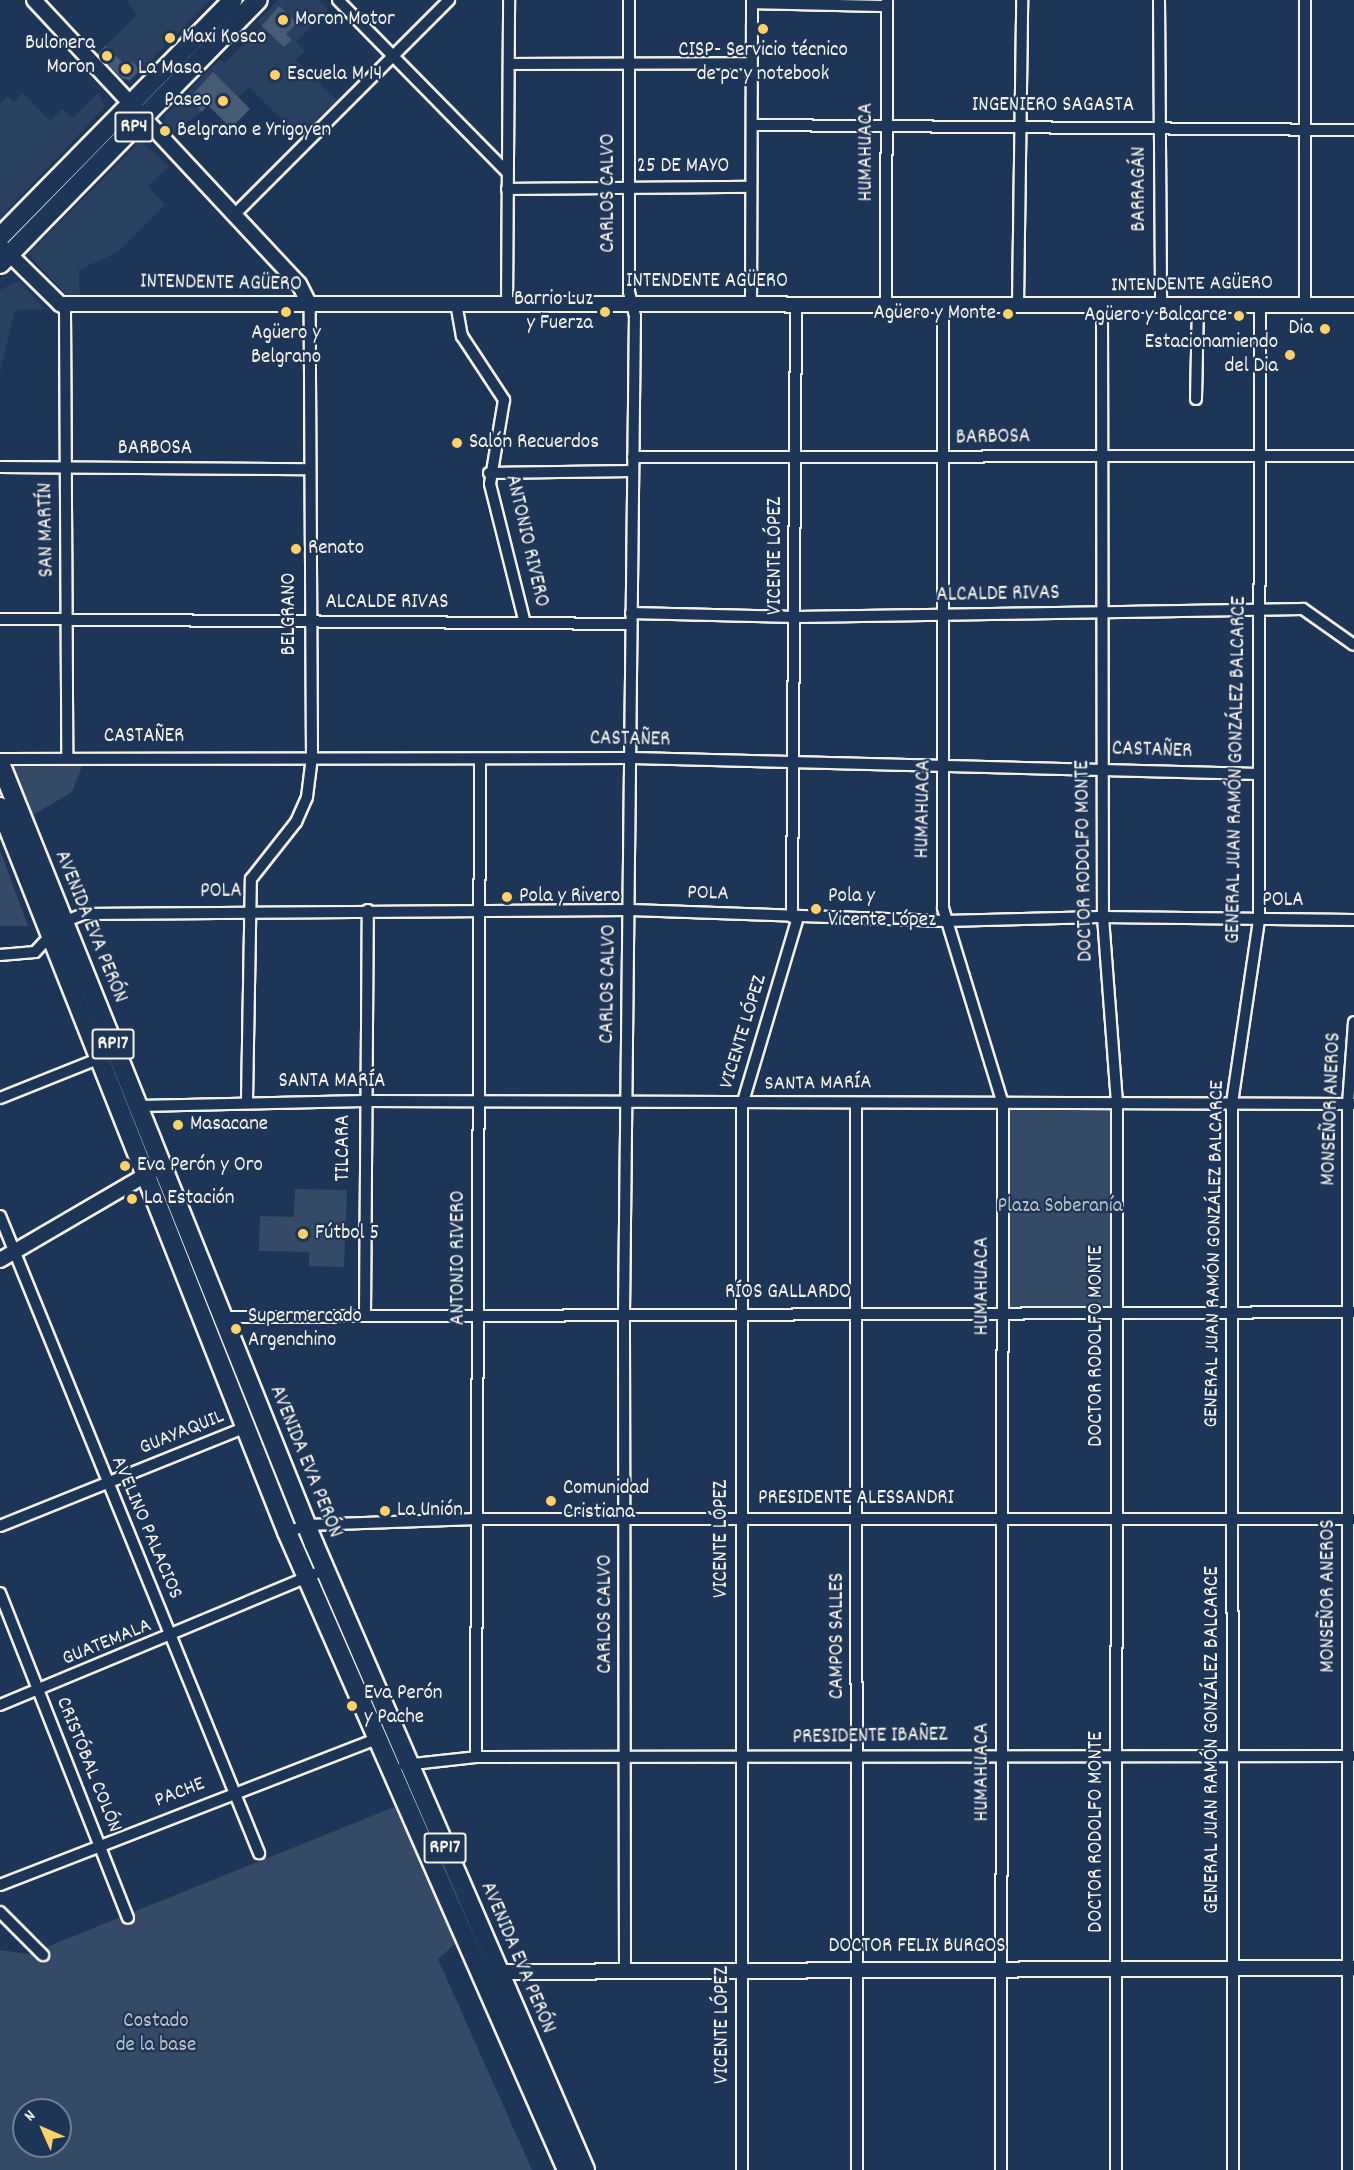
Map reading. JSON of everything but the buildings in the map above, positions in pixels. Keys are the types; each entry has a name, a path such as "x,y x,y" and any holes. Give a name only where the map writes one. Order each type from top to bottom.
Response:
{"main road":[{"name":"RP4","path":"3,254 137,111 232,0"},
{"name":"RP4","path":"0,237 258,0"},
{"name":"AVENIDA EVA PERÓN","path":"0,763 139,1106 154,1170 244,1428 306,1579 388,1769 585,2170"},
{"name":"AVENIDA EVA PERÓN","path":"0,807 100,1058 222,1317 307,1525 409,1764 488,1973 567,2170"}],"street":[{"name":"BELGRANO","path":"34,0 299,284 310,306 312,757 303,809 255,868 249,911 248,1101"},
{"path":"338,0 507,171"},
{"path":"235,214 449,0"},
{"path":"507,304 509,0"},
{"name":"CARLOS CALVO","path":"625,1969 624,1313 633,758 632,304 628,186 629,0"},
{"path":"1018,303 1022,0"},
{"name":"BARRAGÁN","path":"1159,0 1161,306"},
{"path":"1305,0 1305,303"},
{"path":"751,302 752,1 887,3"},
{"name":"HUMAHUACA","path":"886,303 887,3"},
{"path":"509,64 628,61 751,63"},
{"name":"INGENIERO SAGASTA","path":"752,125 1159,126 1354,130"},
{"name":"25 DE MAYO","path":"507,189 628,186 750,187"},
{"path":"3,254 60,304"},
{"name":"INTENDENTE AGÜERO","path":"60,304 310,306 751,302 796,304 1018,303 1102,307 1305,303 1354,305"},
{"name":"ANTONIO RIVERO","path":"456,303 462,336 504,400 500,442 489,473 525,623"},
{"name":"SAN MARTÍN","path":"60,304 65,311 67,757"},
{"name":"VICENTE LÓPEZ","path":"742,2170 742,1105 795,917 796,304"},
{"name":"HUMAHUACA","path":"943,304 946,615 945,921 1003,1104 1003,1968 1000,2170"},
{"name":"GENERAL JUAN RAMÓN GONZÁLEZ BALCARCE","path":"1233,2170 1232,1103 1259,920 1260,305"},
{"path":"1196,399 1198,306"},
{"name":"DOCTOR RODOLFO MONTE","path":"1102,307 1102,917 1118,1104 1116,2170"},
{"name":"BARBOSA","path":"633,457 1354,456"},
{"name":"BARBOSA","path":"0,467 310,469"},
{"path":"489,473 633,471"},
{"name":"ALCALDE RIVAS","path":"0,620 525,623 631,618 1258,609 1308,610 1354,645"},
{"name":"CASTAÑER","path":"0,759 67,757 633,758 794,764 1259,774"},
{"name":"ANTONIO RIVERO","path":"476,1758 480,759"},
{"name":"POLA","path":"63,922 84,914 368,910 631,910 945,921 1102,917 1354,920"},
{"name":"TILCARA","path":"365,1314 364,1101 368,910"},
{"path":"0,955 32,954 63,922"},
{"name":"MONSEÑOR ANEROS","path":"1348,2170 1352,1756 1351,1104 1354,1022"},
{"path":"0,1098 100,1058"},
{"name":"SANTA MARÍA","path":"139,1106 248,1101 742,1105 856,1103 1351,1104"},
{"name":"CAMPOS SALLES","path":"856,1103 857,2170"},
{"path":"0,1260 154,1170"},
{"name":"AVELINO PALACIOS","path":"0,1216 106,1484 259,1853"},
{"name":"RÍOS GALLARDO","path":"222,1317 365,1314 1352,1312"},
{"name":"GUAYAQUIL","path":"0,1526 244,1428"},
{"name":"PRESIDENTE ALESSANDRI","path":"287,1532 307,1525 477,1519 1004,1517 1351,1519"},
{"name":"GUATEMALA","path":"0,1705 171,1638 326,1570"},
{"name":"CRISTÓBAL COLÓN","path":"0,1593 128,1918"},
{"name":"PACHE","path":"0,1885 376,1739"},
{"name":"PRESIDENTE IBAÑEZ","path":"388,1769 409,1764 476,1758 1352,1756"},
{"path":"0,1911 43,1955"},
{"name":"DOCTOR FELIX BURGOS","path":"488,1973 742,1968 1351,1969"}],"shaded area":[{"path":"126,0 211,0 129,82 97,54 137,15"},
{"path":"278,0 318,0 328,9 296,42 305,51 296,60 337,100 300,137 249,87 238,97 250,109 231,128 208,106 173,134 163,125 165,116 220,59 225,63 262,26 257,22"},
{"path":"23,93 50,121 62,109 73,118 98,93 105,107 0,218 0,104 8,96 14,102"},
{"path":"141,141 169,166 148,186 165,205 118,252 79,270 80,295 68,296 28,254"},
{"path":"18,281 45,309 15,310 0,372 0,290"}],"green space":[{"path":"10,764 82,766 72,792 33,815"},
{"path":"0,850 28,926 0,926"},
{"name":"Plaza Soberanía","path":"1003,1104 1117,1104 1117,1312 1003,1312"},
{"path":"158,1179 293,1513 290,1514 155,1180"},
{"name":"Fútbol 5","path":"295,1189 347,1190 344,1267 309,1266 309,1252 259,1251 260,1216 294,1217"},
{"name":"Costado de la base","path":"394,1807 463,1937 438,1959 532,2170 0,2170 0,1950 29,1954"}],"place":[{"name":"Moron Motor","path":"283,20"},
{"name":"CISP- Servicio técnico de pc y notebook","path":"763,29"},
{"name":"Maxi Kosco","path":"170,38"},
{"name":"Bulonera Moron","path":"107,56"},
{"name":"La Masa","path":"126,69"},
{"name":"Escuela M 14","path":"275,75"},
{"name":"Paseo","path":"223,101"},
{"name":"Belgrano e Yrigoyen","path":"165,131"},
{"name":"Agüero y Belgrano","path":"286,312"},
{"name":"Barrio Luz y Fuerza","path":"605,312"},
{"name":"Agüero y Monte","path":"1008,314"},
{"name":"Agüero y Balcarce","path":"1239,316"},
{"name":"Dia","path":"1325,329"},
{"name":"Estacionamiendo del Dia","path":"1290,355"},
{"name":"Salón Recuerdos","path":"457,443"},
{"name":"Renato","path":"296,549"},
{"name":"Pola y Rivero","path":"507,897"},
{"name":"Pola y Vicente López","path":"816,909"},
{"name":"Masacane","path":"178,1125"},
{"name":"Eva Perón y Oro","path":"125,1166"},
{"name":"La Estación","path":"132,1199"},
{"name":"Fútbol 5","path":"303,1234"},
{"name":"Supermercado Argenchino","path":"236,1329"},
{"name":"Comunidad Cristiana","path":"551,1501"},
{"name":"La Unión","path":"385,1511"},
{"name":"Eva Perón y Pache","path":"352,1706"}]}
